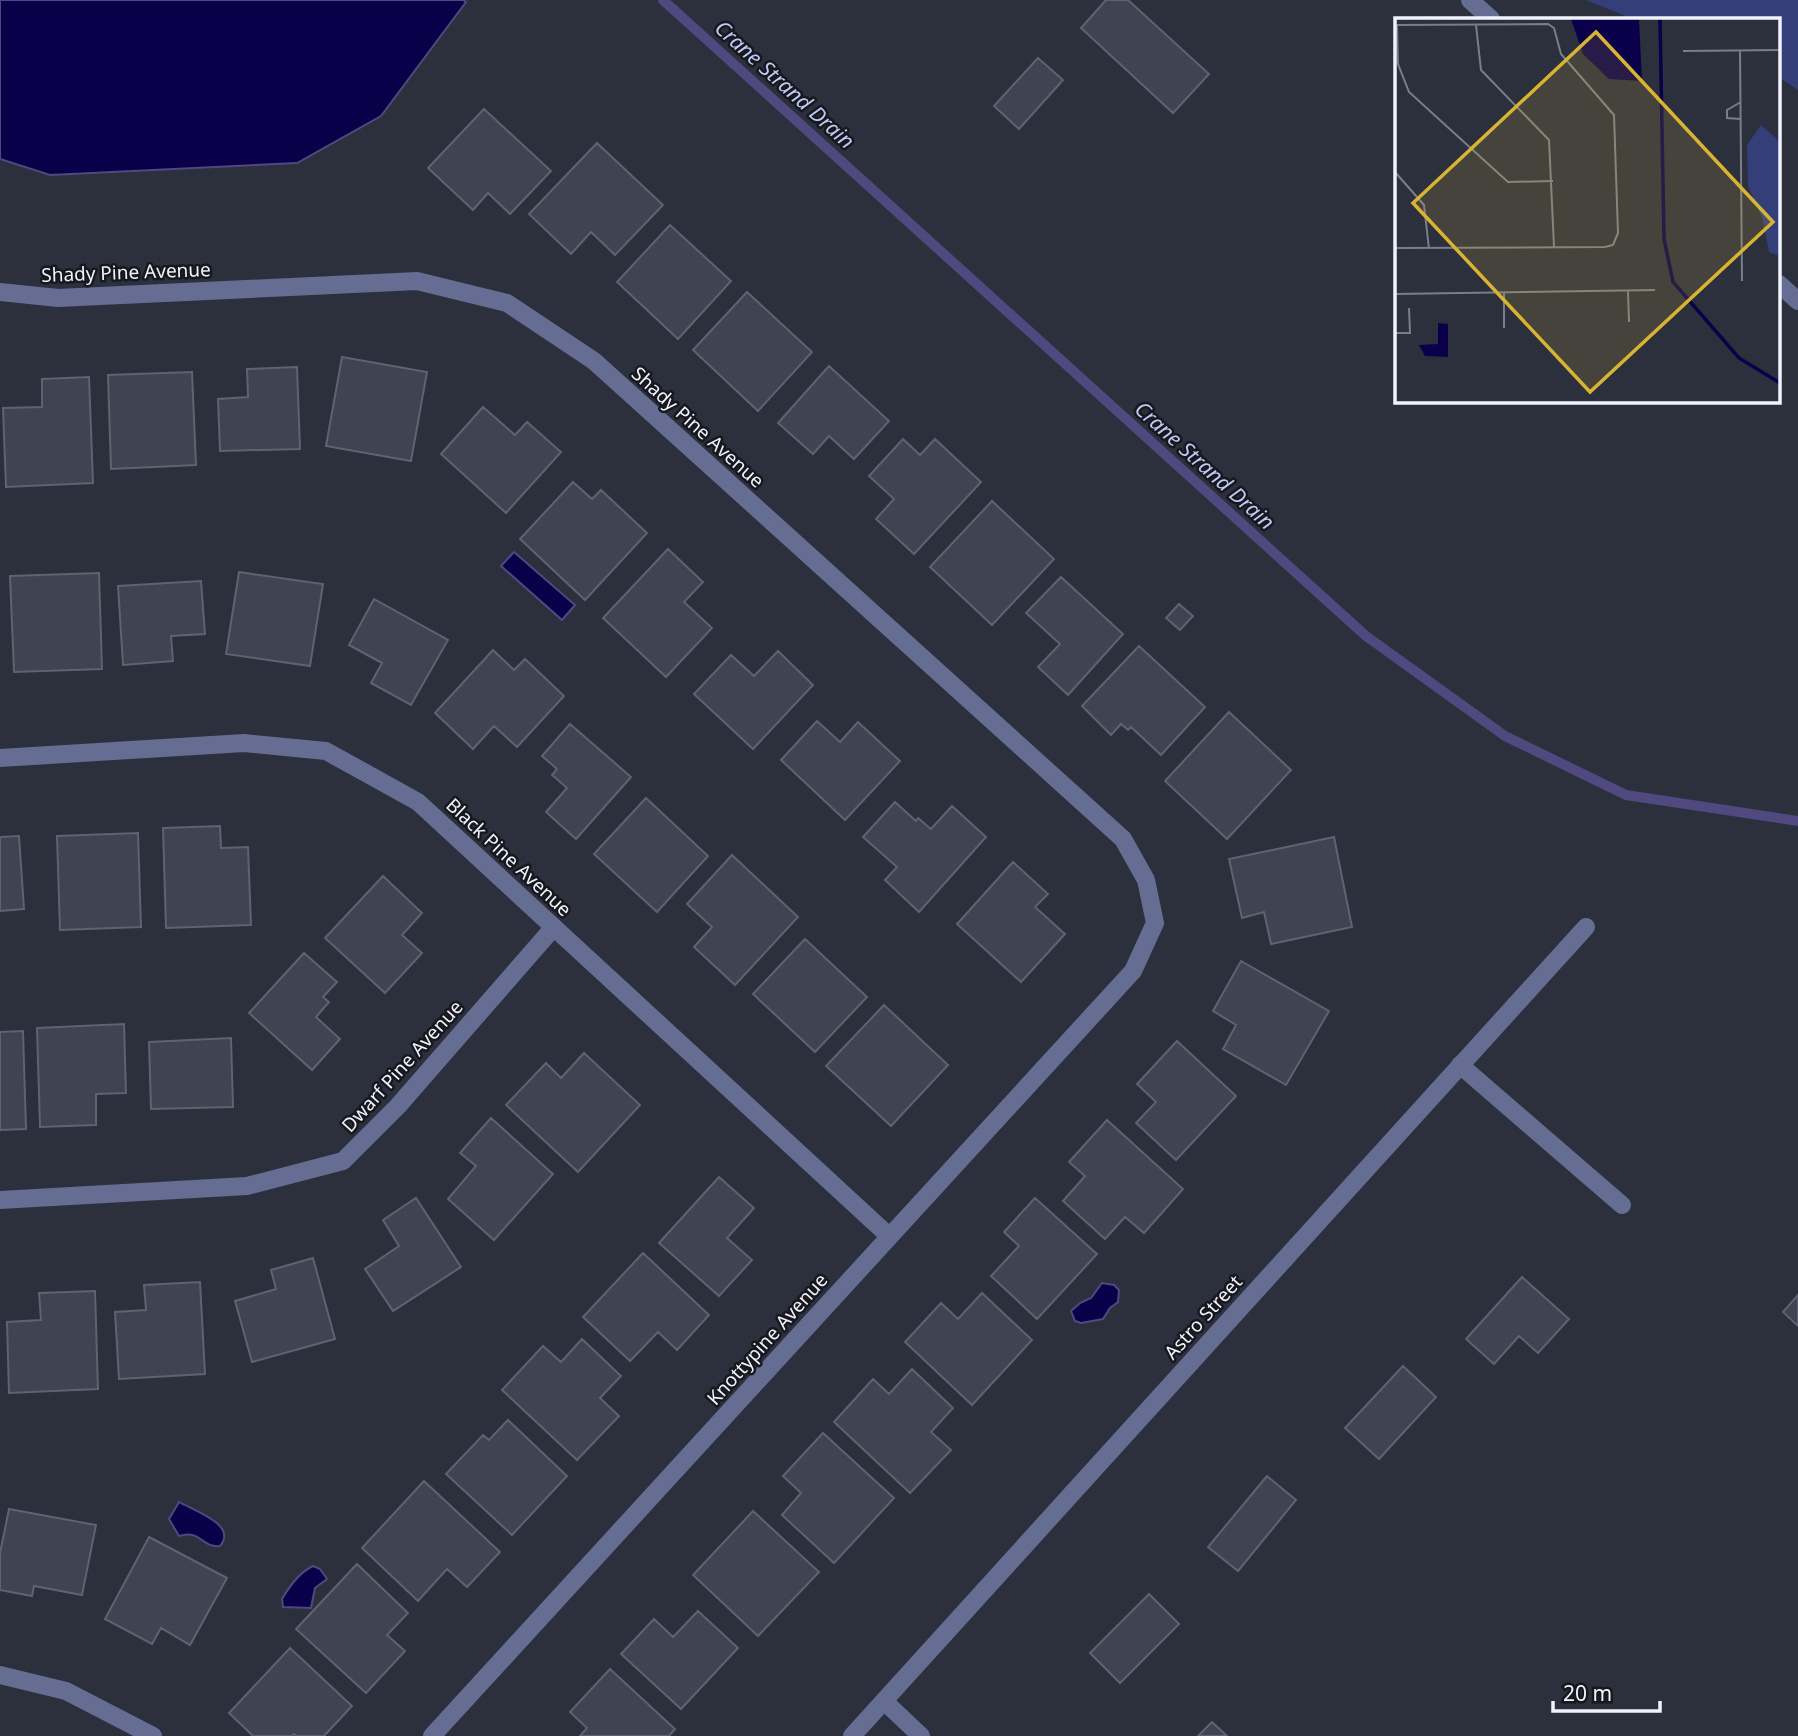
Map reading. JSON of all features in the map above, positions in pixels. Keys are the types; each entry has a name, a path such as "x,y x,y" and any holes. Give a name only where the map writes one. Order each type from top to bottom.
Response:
{"street":[{"path":"1470,0 1490,18"},
{"name":"Shady Pine Avenue","path":"0,292 58,298 417,281 507,303 594,361 1123,839 1146,880 1155,923 1133,971"},
{"path":"1780,285 1798,301"},
{"name":"Black Pine Avenue","path":"0,758 244,743 326,751 418,802 889,1236"},
{"name":"Dwarf Pine Avenue","path":"0,1200 247,1186 343,1161 398,1106 554,927"},
{"name":"Astro Street","path":"852,1736 1586,927"},
{"name":"Knottypine Avenue","path":"432,1736 1133,971"},
{"path":"1461,1065 1622,1205"},
{"path":"0,1675 66,1691 153,1736"},
{"path":"884,1702 921,1736"}],"shaded area":[{"path":"0,0 466,2 381,116 297,163 50,175 0,159"},
{"path":"1586,0 1798,0 1798,90 1780,78 1780,18 1631,18"},
{"path":"514,552 575,605 562,620 501,566"},
{"path":"1102,1283 1114,1285 1119,1290 1118,1302 1103,1319 1081,1323 1075,1321 1071,1311 1091,1298"},
{"path":"179,1502 219,1525 224,1538 220,1546 214,1546 192,1535 179,1536 169,1519"},
{"path":"313,1566 320,1569 327,1579 315,1588 311,1608 283,1607 282,1599 288,1590 299,1576"}],"building":[{"path":"1106,0 1128,0 1209,74 1173,113 1081,28"},
{"path":"1038,58 1063,80 1019,129 994,106"},
{"path":"484,109 551,171 510,214 488,193 473,210 428,168"},
{"path":"597,143 663,205 615,255 591,232 571,254 529,214"},
{"path":"670,225 731,281 678,339 617,282"},
{"path":"747,292 812,352 758,411 693,350"},
{"path":"342,357 427,372 411,461 326,446"},
{"path":"829,366 889,421 854,459 829,436 813,454 778,423"},
{"path":"297,367 300,449 220,451 218,399 248,397 247,369"},
{"path":"192,372 196,465 111,469 108,375"},
{"path":"89,377 93,483 6,487 3,408 42,407 42,379"},
{"path":"483,407 515,435 527,422 561,452 506,513 441,454"},
{"path":"903,439 920,455 935,439 981,482 914,554 876,519 894,499 869,476"},
{"path":"573,482 592,499 601,490 647,533 585,600 520,539"},
{"path":"992,501 1054,559 992,625 930,567"},
{"path":"668,549 703,582 684,602 712,628 666,677 603,618"},
{"path":"239,572 323,584 310,666 226,654"},
{"path":"99,573 102,669 14,672 10,576"},
{"path":"1061,577 1123,634 1068,695 1038,667 1060,644 1026,613"},
{"path":"201,581 205,634 171,636 173,661 123,665 118,586"},
{"path":"374,599 448,640 411,705 371,683 382,663 349,645"},
{"path":"1179,604 1193,616 1180,630 1166,618"},
{"path":"1139,646 1205,707 1161,755 1131,727 1128,730 1121,724 1111,735 1082,706"},
{"path":"493,650 514,670 525,659 564,696 517,747 494,726 473,749 435,713"},
{"path":"778,651 813,685 753,749 694,694 731,655 754,676"},
{"path":"1229,712 1291,770 1227,839 1165,781"},
{"path":"817,721 840,742 858,722 900,761 845,820 781,760"},
{"path":"570,724 631,777 576,839 546,812 567,788 552,775 557,769 542,756"},
{"path":"646,798 708,856 657,912 594,854"},
{"path":"895,802 916,821 918,818 931,829 952,806 986,837 919,912 885,880 897,867 863,837"},
{"path":"220,826 221,848 248,847 251,925 166,928 163,828"},
{"path":"138,833 141,927 60,930 57,836"},
{"path":"19,836 24,909 0,911 0,837"},
{"path":"1334,837 1352,927 1271,944 1264,912 1242,918 1229,859"},
{"path":"732,855 798,917 735,985 694,947 712,927 687,904"},
{"path":"1013,862 1048,894 1035,907 1065,934 1021,982 957,924"},
{"path":"383,876 422,913 402,935 422,953 385,993 325,938"},
{"path":"805,939 867,997 815,1052 753,994"},
{"path":"304,953 337,982 323,997 329,1002 316,1017 340,1039 312,1070 249,1013"},
{"path":"1241,961 1329,1011 1286,1085 1223,1049 1236,1025 1213,1011"},
{"path":"884,1005 948,1065 891,1126 826,1066"},
{"path":"124,1024 126,1093 96,1094 96,1125 40,1127 37,1028"},
{"path":"23,1031 26,1129 0,1130 0,1032"},
{"path":"231,1038 233,1107 151,1109 149,1042"},
{"path":"1177,1041 1236,1096 1176,1160 1136,1123 1156,1102 1137,1084"},
{"path":"584,1053 640,1105 578,1172 506,1105 546,1063 561,1078"},
{"path":"491,1118 553,1174 494,1240 448,1199 476,1166 460,1153"},
{"path":"1107,1120 1183,1189 1144,1233 1125,1217 1105,1239 1063,1201 1085,1176 1069,1162"},
{"path":"719,1177 754,1208 727,1238 752,1260 719,1296 659,1243"},
{"path":"416,1198 461,1267 393,1311 365,1269 399,1246 383,1220"},
{"path":"1035,1198 1097,1254 1037,1319 991,1276 1019,1246 1004,1232"},
{"path":"643,1253 709,1315 677,1350 658,1332 630,1361 583,1317"},
{"path":"313,1258 335,1339 252,1362 235,1301 276,1289 271,1270"},
{"path":"1522,1277 1569,1319 1538,1353 1519,1336 1494,1364 1466,1339"},
{"path":"200,1282 205,1374 119,1379 115,1312 146,1310 144,1285"},
{"path":"95,1291 98,1389 9,1393 7,1322 41,1320 39,1293"},
{"path":"982,1293 1032,1340 972,1405 905,1342 941,1303 958,1319"},
{"path":"1798,1295 1798,1326 1783,1312"},
{"path":"582,1339 621,1376 600,1398 619,1416 577,1460 502,1390 543,1346 561,1362"},
{"path":"1403,1366 1436,1397 1379,1459 1345,1428"},
{"path":"912,1369 953,1408 931,1432 951,1450 910,1493 834,1422 873,1379 889,1394"},
{"path":"508,1420 567,1476 512,1535 446,1474 483,1435 489,1440"},
{"path":"823,1433 894,1498 834,1563 782,1515 801,1493 783,1476"},
{"path":"1267,1476 1296,1500 1238,1571 1208,1547"},
{"path":"424,1481 500,1552 467,1587 447,1569 418,1601 362,1548"},
{"path":"9,1509 96,1525 82,1595 34,1586 32,1596 0,1590 0,1553"},
{"path":"753,1511 819,1572 758,1636 693,1575"},
{"path":"149,1537 227,1578 190,1645 161,1628 152,1644 105,1619"},
{"path":"357,1564 408,1613 387,1635 405,1651 366,1693 296,1629"},
{"path":"1149,1594 1179,1624 1120,1683 1090,1653"},
{"path":"698,1611 738,1648 681,1709 621,1654 654,1619 673,1637"},
{"path":"290,1648 352,1706 324,1736 253,1736 229,1713"},
{"path":"610,1669 675,1729 669,1736 580,1736 587,1728 570,1712"},
{"path":"1212,1722 1227,1736 1198,1736"}],"waterway":[{"name":"Crane Strand Drain","path":"663,0 1366,636 1505,736 1626,795 1798,821"}]}
